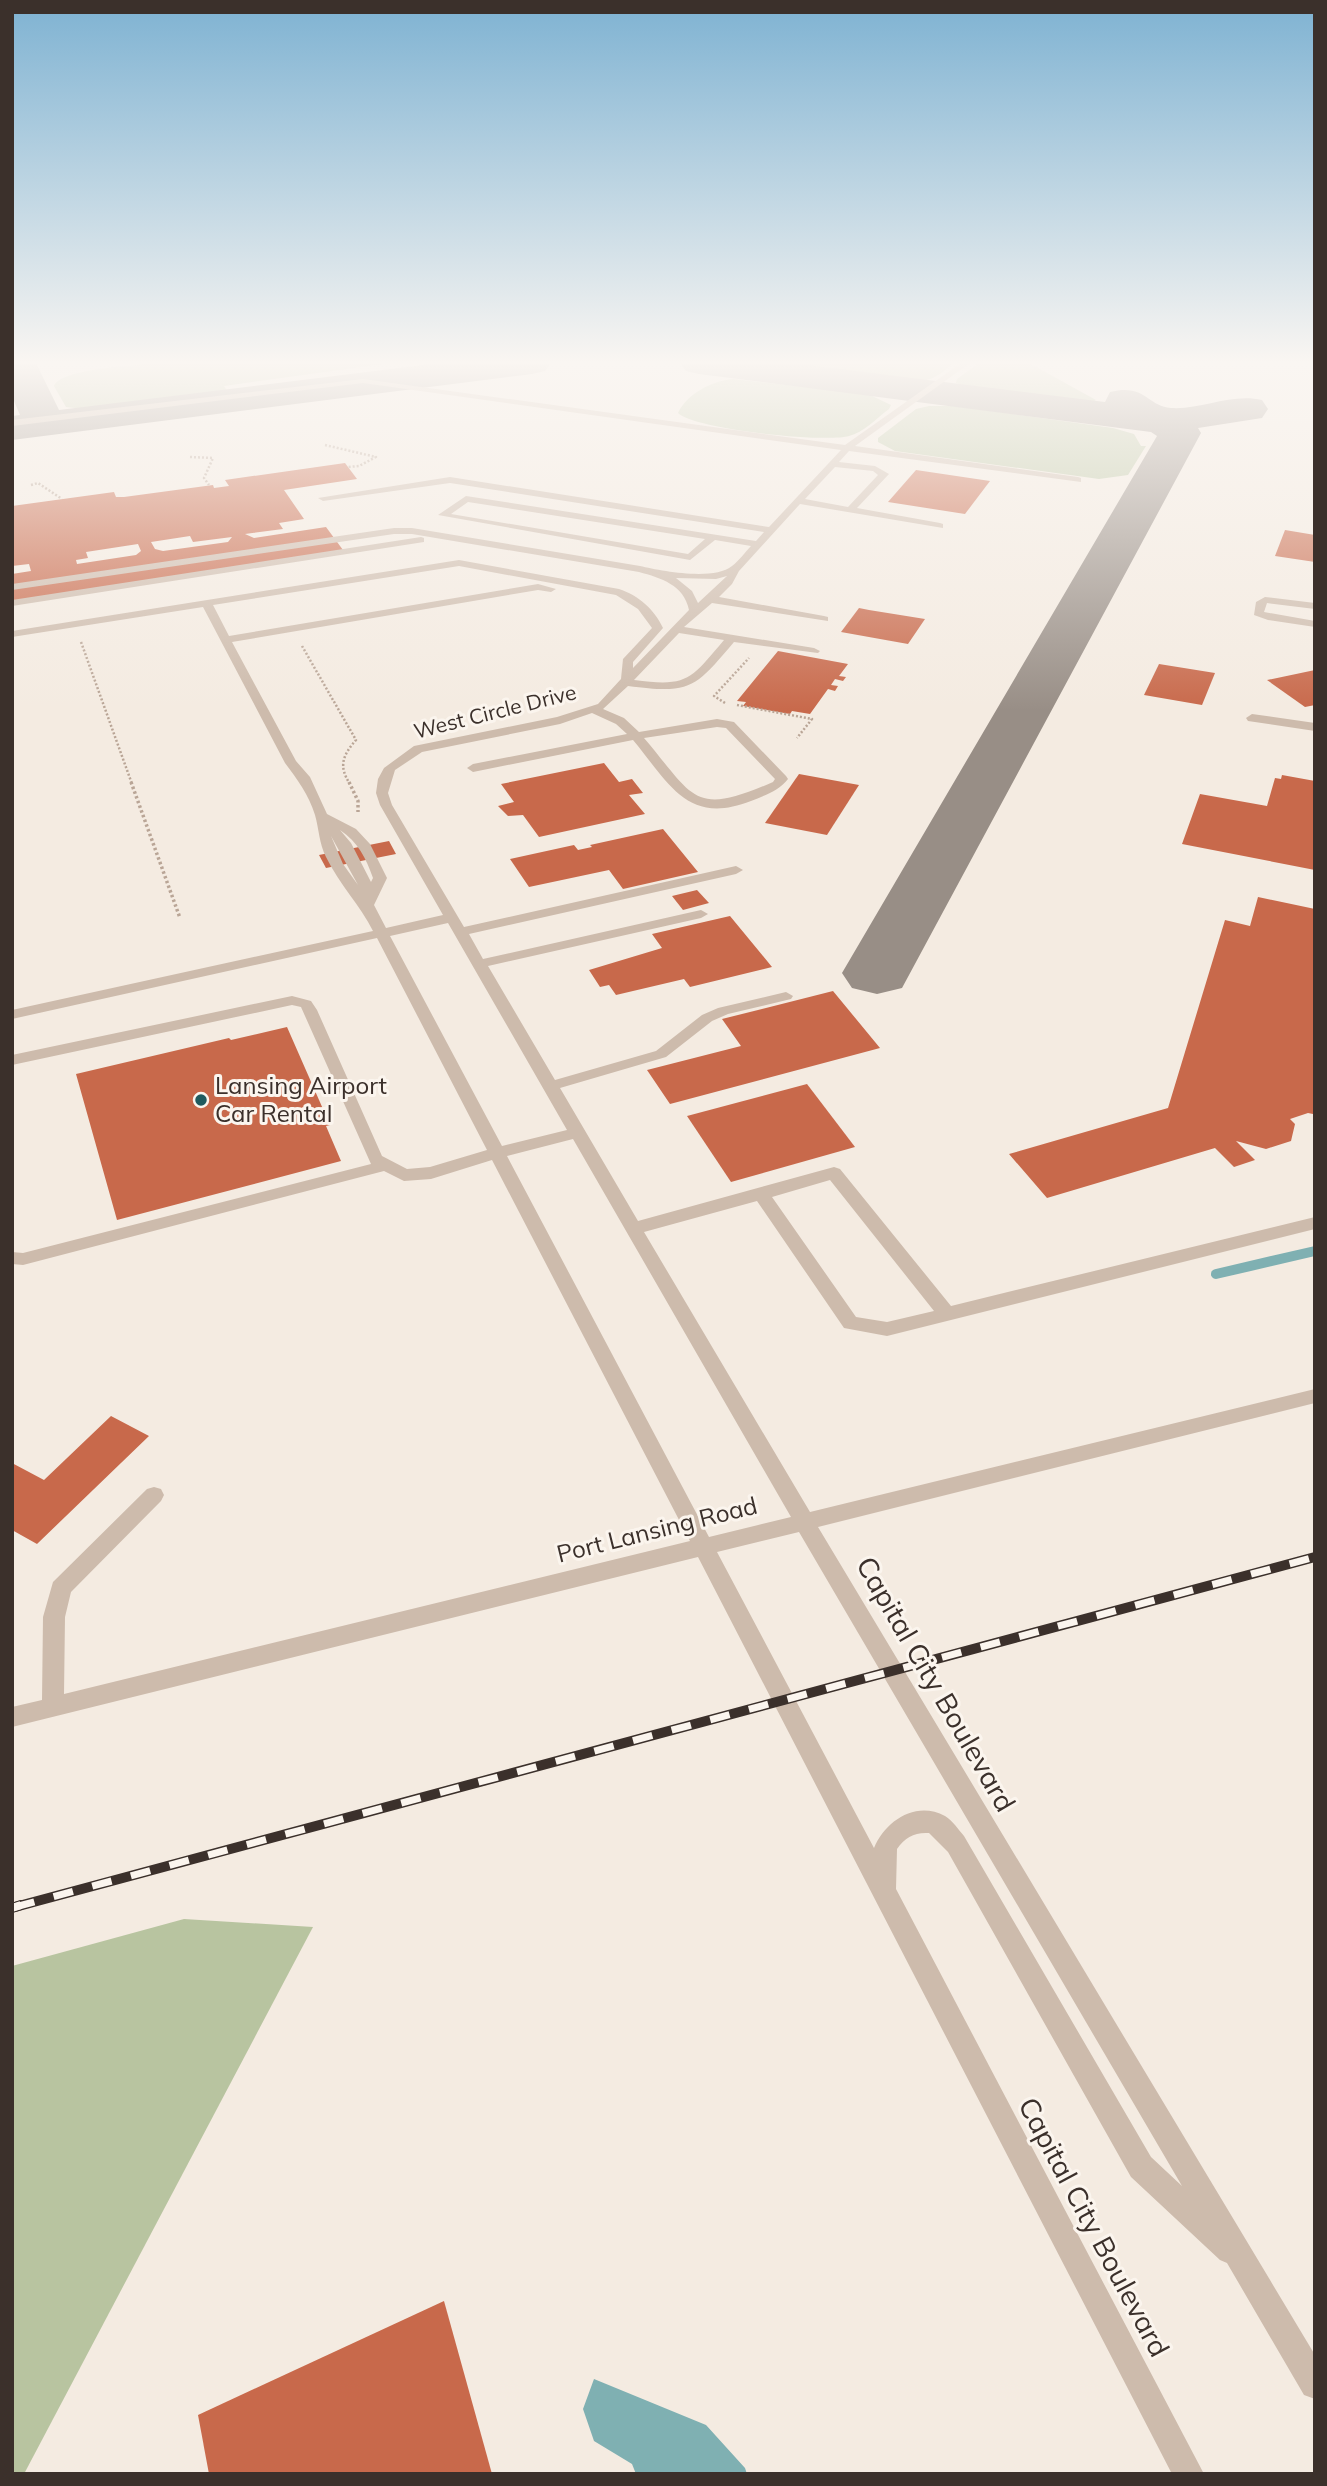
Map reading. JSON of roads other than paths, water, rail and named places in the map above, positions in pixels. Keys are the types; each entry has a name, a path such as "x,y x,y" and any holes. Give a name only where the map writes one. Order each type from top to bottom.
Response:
{"street":[{"name":"West Circle Drive","path":"456,925 386,805 382,793 384,779 390,768 418,749 435,744 559,720 602,706 694,611 732,577 734,570 819,479"},
{"path":"852,508 879,479"},
{"path":"1071,479 1078,480"},
{"path":"323,498 450,481 772,530"},
{"path":"713,537 690,556 443,515 466,499 713,537 758,544"},
{"path":"798,501 852,508 940,526"},
{"path":"12,587 394,531 463,540 663,575 716,576 734,570"},
{"path":"12,603 408,541 463,540"},
{"path":"12,634 459,563 619,592 631,597 656,622 658,628 627,661 627,682 668,688 690,685 729,641"},
{"path":"663,575 688,593 694,602 694,611"},
{"path":"226,640 538,587 620,600 641,608"},
{"path":"710,599 824,619"},
{"path":"1315,606 1265,600 1261,602 1258,613 1315,624"},
{"name":"Capital City Boulevard","path":"206,603 291,763 304,777 323,816 322,834 338,870 367,905 382,932 1189,2474"},
{"path":"676,629 729,641 814,652"},
{"path":"473,768 636,736 704,724 730,725 782,779 777,785 726,805 712,806 687,796 636,736 620,721 592,709"},
{"path":"1252,718 1315,727"},
{"path":"323,816 341,822 357,834 376,865 380,877 367,905"},
{"path":"12,1015 382,932 456,925 736,870"},
{"path":"479,964 701,914"},
{"name":"Capital City Boulevard","path":"456,925 632,1229 1315,2384"},
{"path":"550,1086 660,1054 707,1018 723,1011 786,996"},
{"path":"12,1060 280,1000 299,1002 306,1004 310,1010 375,1159 383,1166 404,1175 431,1173 496,1153 577,1133"},
{"path":"12,1258 23,1259 383,1166"},
{"path":"632,1229 834,1173 947,1314"},
{"path":"761,1194 850,1323 887,1329 1315,1223"},
{"name":"Port Lansing Road","path":"12,1717 1315,1396"},
{"path":"53,1707 54,1617 61,1588 154,1495"},
{"name":"Capital City Boulevard","path":"886,1897 882,1860 886,1843 898,1829 918,1821 936,1824 956,1844 1141,2167 1245,2264"}],"water":[{"path":"594,2379 706,2425 745,2468 747,2474 636,2474 632,2464 594,2441 583,2409"}],"waterway":[{"path":"1216,1274 1315,1251"}],"railway":[{"path":"15,1907 1315,1557"},
{"path":"15,1907 21,1905"}],"place":[{"name":"Lansing Airport Car Rental","path":"201,1100"}]}
